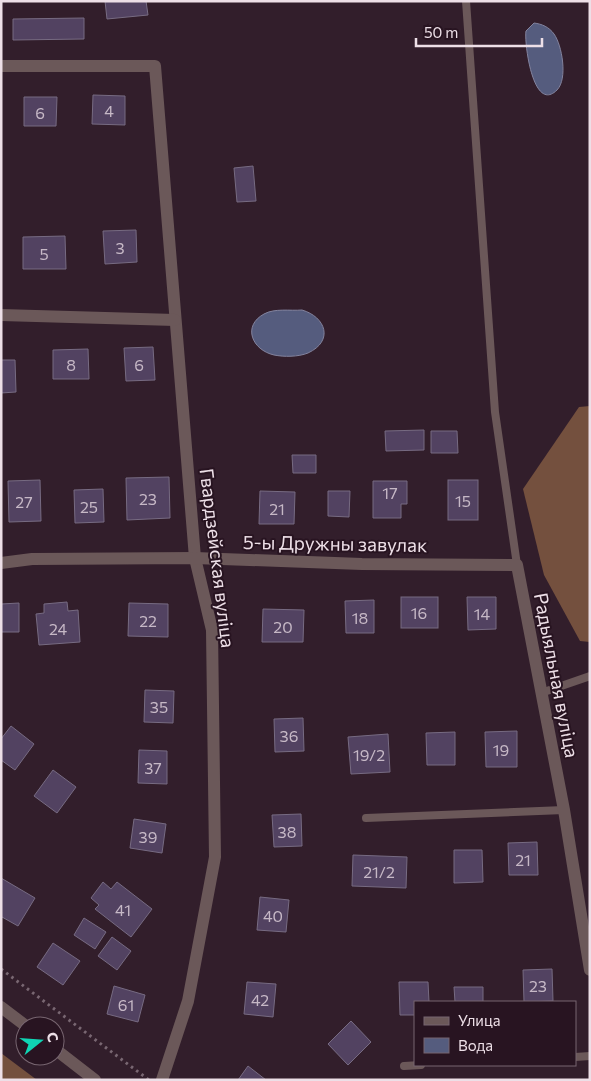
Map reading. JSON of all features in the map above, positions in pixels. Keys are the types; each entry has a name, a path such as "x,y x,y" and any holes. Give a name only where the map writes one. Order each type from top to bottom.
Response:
{"street":[{"name":"Гвардзейская вуліца","path":"1,66 155,66 195,558 212,630 215,857 188,1001 162,1080"},
{"path":"1,315 175,320"},
{"name":"5-ы Дружны завулак","path":"1,563 32,559 195,558 362,564 517,564"},
{"name":"Радыяльная вуліца","path":"517,564 564,810 590,970"},
{"path":"1,1007 15,1018"},
{"path":"65,1057 95,1080"}],"lane":[{"path":"466,1 495,412 517,564"},
{"path":"541,693 590,676"},
{"path":"366,818 564,810"},
{"path":"576,1057 590,1056"},
{"path":"404,1066 414,1065"}],"path":[{"path":"1,969 149,1080"}],"shaded area":[{"path":"590,406 590,642 580,641 544,575 523,489 579,407"},
{"path":"1,1053 15,1064 15,1066 18,1066 37,1080 1,1080"}],"water":[{"path":"534,23 545,26 552,32 557,39 563,62 560,85 557,90 549,95 542,92 536,85 529,61 526,31"},
{"path":"278,310 302,310 317,318 324,330 324,336 316,348 304,354 282,356 266,352 255,343 252,337 253,325 264,314"}],"building":[{"path":"105,1 146,1 148,15 107,19"},
{"path":"84,18 84,39 13,40 13,19"},
{"path":"93,95 125,96 125,125 92,124"},
{"path":"24,97 57,97 56,126 24,126"},
{"path":"253,166 256,201 237,202 234,168"},
{"path":"136,230 137,262 105,264 103,231"},
{"path":"65,236 66,269 23,269 23,237"},
{"path":"153,347 155,380 126,381 124,348"},
{"path":"88,349 89,379 53,379 53,350"},
{"path":"1,360 15,360 16,392 1,393"},
{"path":"424,430 424,450 386,451 385,431"},
{"path":"431,431 457,431 458,453 431,453"},
{"path":"292,455 316,455 316,473 293,473"},
{"path":"169,477 170,518 127,520 126,478"},
{"path":"40,480 41,521 9,522 8,481"},
{"path":"448,480 478,480 478,520 448,520"},
{"path":"373,481 407,481 407,504 401,504 401,518 373,518"},
{"path":"103,489 104,522 75,523 74,490"},
{"path":"260,491 295,492 294,524 259,524"},
{"path":"328,491 350,491 349,517 328,516"},
{"path":"401,597 438,597 438,628 401,628"},
{"path":"467,597 496,597 496,629 468,630"},
{"path":"374,600 374,633 346,633 345,601"},
{"path":"67,602 68,611 78,610 80,642 39,645 36,614 44,613 44,604"},
{"path":"19,603 19,632 1,632 1,604"},
{"path":"129,603 168,604 168,637 128,636"},
{"path":"263,609 304,610 303,642 262,642"},
{"path":"145,690 174,691 173,723 144,722"},
{"path":"303,718 304,751 275,752 274,719"},
{"path":"11,726 34,744 15,770 1,760 1,739"},
{"path":"517,731 517,767 486,767 485,732"},
{"path":"455,732 455,765 427,765 426,733"},
{"path":"388,734 390,772 351,774 348,737"},
{"path":"139,750 167,751 167,784 138,783"},
{"path":"53,770 76,787 57,813 34,796"},
{"path":"301,814 302,846 274,847 272,815"},
{"path":"134,819 166,824 162,853 130,848"},
{"path":"537,842 538,875 509,875 508,843"},
{"path":"454,850 482,850 483,882 454,883"},
{"path":"353,855 407,857 406,888 352,886"},
{"path":"1,878 35,898 18,926 1,918"},
{"path":"103,882 111,889 117,882 152,909 131,937 95,909 99,905 91,898"},
{"path":"260,897 289,900 286,932 257,930"},
{"path":"84,918 106,932 95,949 74,935"},
{"path":"112,937 131,951 117,970 98,956"},
{"path":"53,943 80,961 63,985 37,967"},
{"path":"552,969 553,1001 524,1001 523,970"},
{"path":"247,982 276,984 273,1017 244,1014"},
{"path":"399,982 428,982 429,1001 414,1001 414,1015 400,1015"},
{"path":"114,986 145,995 138,1022 107,1014"},
{"path":"454,987 483,987 483,1001 455,1001"},
{"path":"351,1021 371,1042 348,1065 328,1044"},
{"path":"248,1066 266,1080 238,1080"}]}
